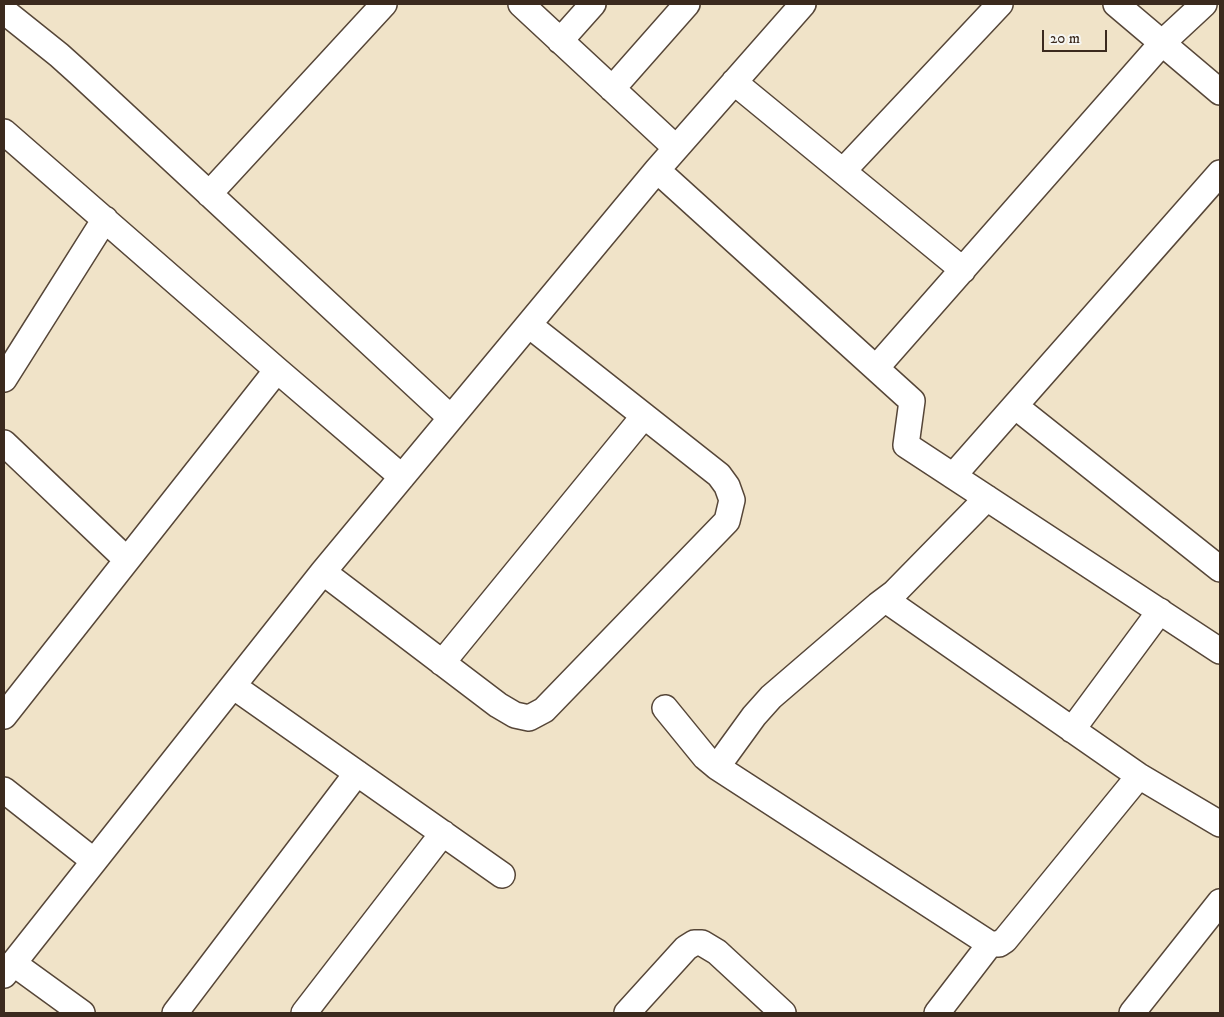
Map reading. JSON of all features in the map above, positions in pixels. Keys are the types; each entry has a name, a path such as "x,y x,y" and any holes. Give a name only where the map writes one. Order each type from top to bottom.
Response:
{"street":[{"path":"209,194 384,4"},
{"path":"521,4 676,148"},
{"path":"560,40 593,4"},
{"path":"612,89 686,4"},
{"path":"82,1013 8,969 323,572 657,170 803,4"},
{"path":"843,171 1000,4"},
{"path":"1116,4 1220,92"},
{"path":"876,368 1162,43 1204,4"},
{"path":"4,11 60,55 450,418"},
{"path":"734,82 963,270"},
{"path":"4,132 402,477"},
{"path":"657,170 912,401 906,445 1220,651"},
{"path":"953,476 1220,173"},
{"path":"4,378 105,220"},
{"path":"323,572 498,705 515,715 529,718 544,710 727,521 732,500 727,486 719,475 529,325"},
{"path":"4,716 277,370"},
{"path":"1015,406 1220,569"},
{"path":"442,663 644,416"},
{"path":"4,443 127,560"},
{"path":"717,767 754,716 771,697 886,600 987,498"},
{"path":"886,600 1139,776 1220,824"},
{"path":"1072,730 1160,611"},
{"path":"233,686 502,875"},
{"path":"665,708 705,758 717,767 990,944 999,944 1005,940 1139,776"},
{"path":"176,1013 357,772"},
{"path":"4,790 94,860"},
{"path":"304,1013 443,834"},
{"path":"1132,1013 1220,902"},
{"path":"627,1013 686,948 694,943 702,943 717,952 783,1013"},
{"path":"937,1013 990,944"}]}
